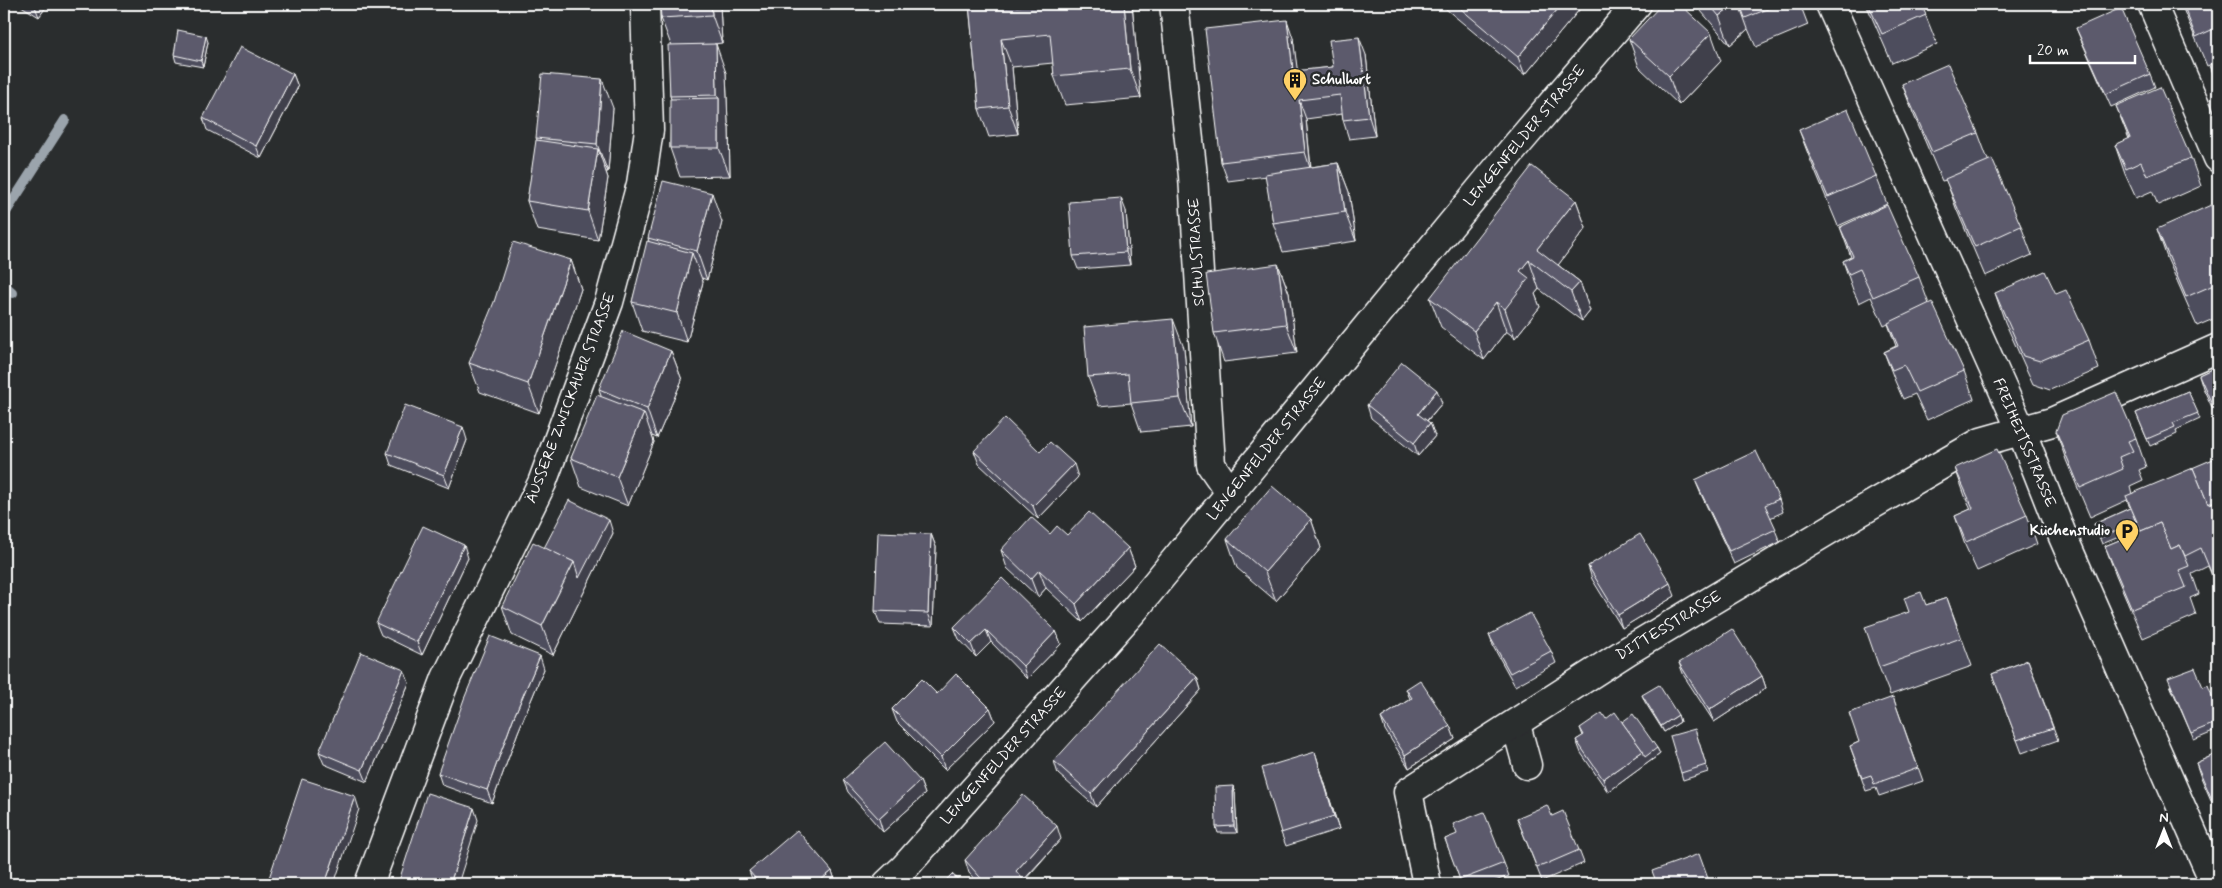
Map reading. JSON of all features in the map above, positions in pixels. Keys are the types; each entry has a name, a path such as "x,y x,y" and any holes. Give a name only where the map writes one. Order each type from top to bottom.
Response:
{"street":[{"name":"ÄUSSERE ZWICKAUER STRASSE","path":"368,884 446,678 542,483 609,302 641,184 649,130 645,4"},
{"name":"SCHULSTRASSE","path":"1174,4 1193,176 1211,465 1231,494"},
{"name":"LENGENFELDER STRASSE","path":"887,884 904,868 1127,618 1510,153 1637,4"},
{"name":"FREIHEITSSTRASSE","path":"1830,4 2021,430 2063,537 2215,884"},
{"path":"2152,4 2218,158"},
{"name":"DITTESSTRASSE","path":"1427,884 1408,792 1516,725 1629,650 1839,524 1981,442 2052,422 2218,348"},
{"path":"1516,725 1527,765"}],"building":[{"path":"660,4 711,4 712,15 661,18"},
{"path":"969,4 998,4 998,8 1038,4 1124,4 1130,69 1054,76 1050,34 1001,39 1008,106 979,109"},
{"path":"1455,4 1562,4 1518,57"},
{"path":"1662,4 1680,4 1711,33 1669,76 1629,39"},
{"path":"1709,4 1734,4 1719,16"},
{"path":"1740,4 1780,4 1745,18"},
{"path":"1868,4 1921,4 1926,15 1882,34"},
{"path":"2183,4 2218,4 2218,27 2196,37"},
{"path":"2121,8 2150,74 2106,94 2076,28"},
{"name":"Schulhort","path":"1287,20 1293,71 1333,67 1329,40 1359,37 1369,117 1343,120 1340,95 1299,100 1305,152 1221,162 1205,29"},
{"path":"178,30 206,36 201,61 174,55"},
{"path":"716,44 717,95 670,96 668,45"},
{"path":"240,47 293,74 256,146 203,118"},
{"path":"2218,61 2218,84 2210,65"},
{"path":"1948,64 1978,133 1932,152 1902,84"},
{"path":"542,74 602,79 597,144 536,138"},
{"path":"2160,87 2191,158 2147,176 2141,162 2126,169 2115,145 2130,138 2116,106"},
{"path":"719,98 719,148 670,148 670,99"},
{"path":"1848,109 1876,176 1828,197 1799,130"},
{"path":"536,140 598,149 588,211 527,201"},
{"path":"1992,159 2021,226 1975,247 1945,179"},
{"path":"1338,163 1345,212 1273,223 1265,174"},
{"path":"1532,166 1576,200 1537,249 1580,282 1571,292 1529,260 1520,271 1529,278 1505,309 1496,302 1474,331 1430,298"},
{"path":"663,181 712,193 697,251 648,238"},
{"path":"1121,198 1126,252 1073,256 1069,202"},
{"path":"1887,205 1919,277 1873,297 1860,269 1849,274 1843,261 1853,256 1840,227"},
{"path":"2211,205 2218,221 2218,283 2186,297 2157,229"},
{"path":"647,241 692,253 677,313 632,302"},
{"path":"513,242 571,260 528,384 469,363 494,302"},
{"path":"1278,264 1286,324 1214,333 1206,274"},
{"path":"2045,271 2056,294 2066,290 2089,340 2040,361 2023,356 1995,293"},
{"path":"1932,302 1964,371 1917,392 1904,365 1892,370 1884,352 1898,346 1888,323"},
{"path":"1173,319 1180,398 1131,403 1128,374 1088,377 1084,327"},
{"path":"623,331 671,351 647,409 599,389"},
{"path":"1402,362 1437,390 1418,414 1430,423 1414,443 1367,405"},
{"path":"2218,366 2218,417 2199,375"},
{"path":"2188,391 2198,413 2173,423 2175,427 2147,439 2136,413"},
{"path":"2116,392 2136,438 2128,441 2133,451 2119,457 2123,469 2080,488 2056,431 2062,415"},
{"path":"597,395 644,413 617,477 571,458"},
{"path":"405,405 463,427 444,475 387,453"},
{"path":"1005,418 1040,452 1050,442 1074,464 1033,506 974,451"},
{"path":"1997,449 2027,515 1966,542 1955,516 1973,508 1955,468"},
{"path":"1756,451 1779,499 1765,505 1776,529 1729,551 1695,480"},
{"path":"2218,457 2218,500 2208,504 2192,468"},
{"path":"2193,468 2208,504 2218,500 2218,569 2211,572 2201,548 2185,556 2180,545 2171,549 2160,523 2141,531 2126,496"},
{"path":"1272,486 1311,519 1265,572 1227,539"},
{"path":"569,500 609,520 579,578 574,562 544,548"},
{"path":"2130,508 2136,522 2100,538 2094,524"},
{"path":"1089,512 1128,548 1076,604 1039,570 1031,579 1001,550 1031,517 1050,534 1057,526 1067,535"},
{"path":"2160,523 2171,549 2180,545 2189,566 2179,570 2186,587 2132,609 2105,546"},
{"path":"423,526 464,545 417,642 376,623"},
{"path":"878,532 931,534 928,613 875,611"},
{"path":"1640,534 1670,583 1618,615 1588,566"},
{"path":"533,542 574,562 542,626 502,606"},
{"path":"1002,578 1056,631 1023,666 986,630 971,644 954,627"},
{"path":"1921,592 1926,605 1947,598 1961,638 1879,667 1865,627 1909,612 1904,598"},
{"path":"1530,613 1551,651 1510,673 1489,635"},
{"path":"1732,629 1762,676 1709,710 1679,663"},
{"path":"490,636 540,656 513,719 487,790 438,773 464,699"},
{"path":"1160,644 1197,677 1091,794 1054,761"},
{"path":"361,652 404,670 362,770 319,752"},
{"path":"2028,660 2053,728 2017,740 1992,674"},
{"path":"2195,668 2203,687 2208,685 2218,711 2218,722 2191,733 2168,678"},
{"path":"956,674 990,708 941,757 892,709 922,679 937,694"},
{"path":"1420,680 1450,726 1405,755 1381,718 1412,698 1406,689"},
{"path":"1659,685 1678,715 1661,726 1642,695"},
{"path":"1893,697 1918,768 1874,784 1871,775 1862,778 1850,746 1859,742 1849,713"},
{"path":"1615,712 1643,751 1603,779 1576,740 1584,735 1580,728 1602,713 1606,719"},
{"path":"1633,714 1657,748 1645,757 1643,751 1622,722"},
{"path":"1695,729 1706,765 1681,773 1670,736"},
{"path":"885,742 920,781 879,819 843,780"},
{"path":"1315,752 1334,816 1281,833 1262,768"},
{"path":"2218,753 2218,813 2196,763"},
{"path":"302,779 355,796 325,884 267,884"},
{"path":"1233,786 1234,826 1216,827 1215,787"},
{"path":"427,793 474,808 450,884 398,884"},
{"path":"1023,795 1057,826 1016,871 1027,884 986,884 965,860"},
{"path":"1547,805 1552,816 1563,811 1579,850 1537,868 1517,818"},
{"path":"1484,812 1504,863 1460,880 1445,839 1457,834 1453,824"},
{"path":"797,830 832,871 816,884 760,884 749,871"},
{"path":"1699,854 1710,884 1657,884 1652,871"},
{"path":"952,874 963,884 942,884"}],"waterway":[{"path":"4,215 65,120"},
{"path":"4,285 13,293"}],"place":[{"name":"Schulhort","path":"1295,101"},
{"name":"Küchenstudio","path":"2127,552"}]}
